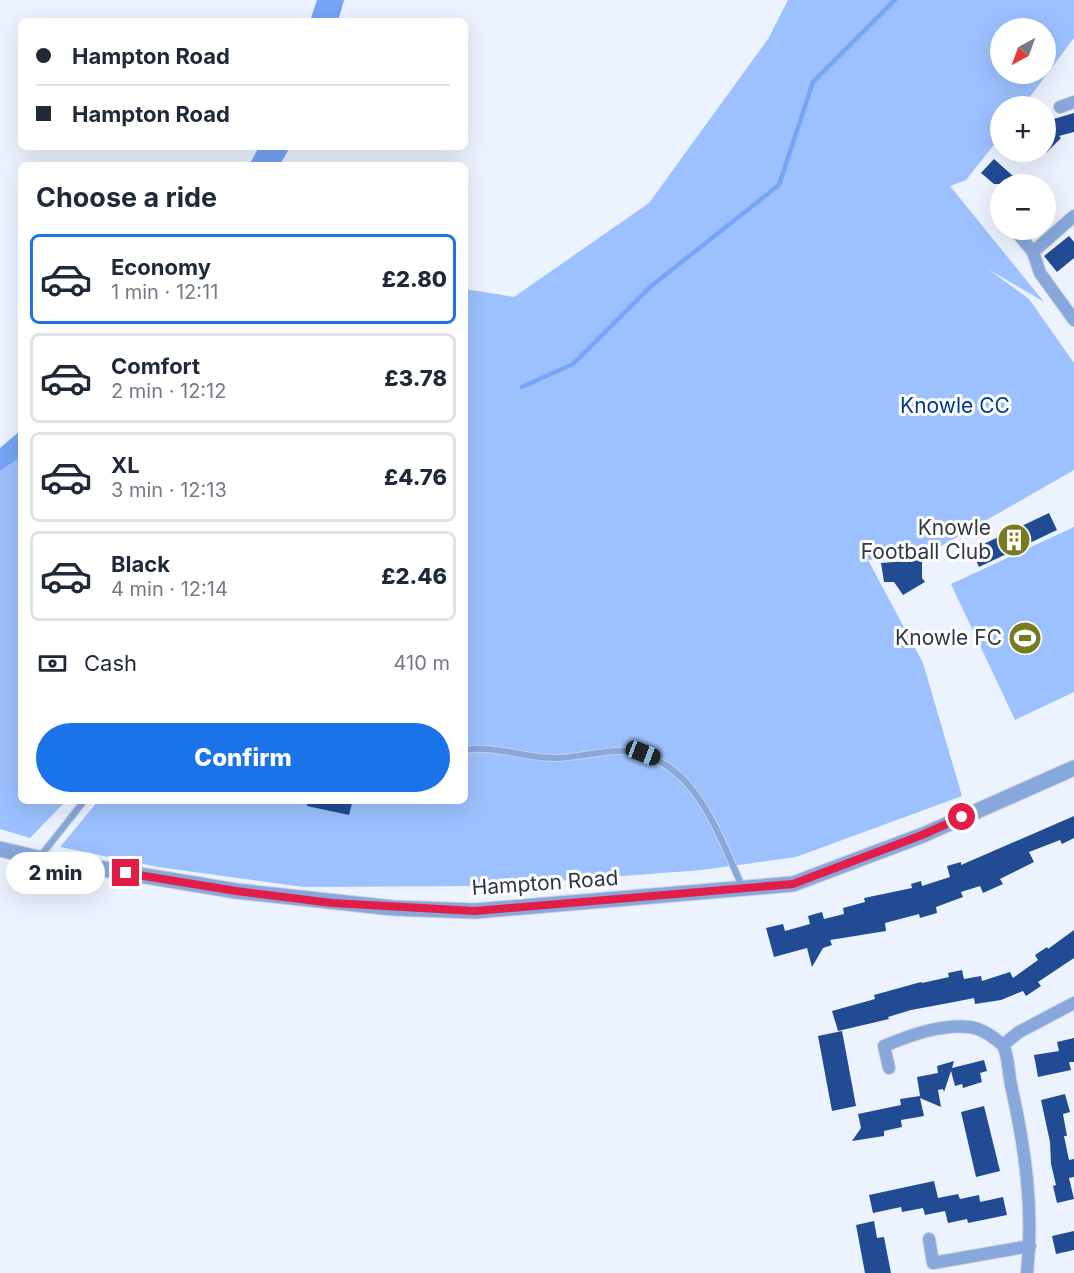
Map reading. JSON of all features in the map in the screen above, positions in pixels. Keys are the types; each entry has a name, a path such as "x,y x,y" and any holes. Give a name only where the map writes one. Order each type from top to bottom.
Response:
{"street":[{"path":"1059,107 1074,102"},
{"path":"1033,252 1074,216"},
{"path":"1023,240 1033,252 1040,273 1074,320"},
{"name":"Hampton Road","path":"0,849 38,858 236,891 393,908 475,911 793,884 922,835 1074,768"},
{"path":"1003,1045 1018,1032 1074,1003"},
{"path":"889,1068 884,1046 918,1032 971,1027 987,1033 1003,1045 1007,1054 1009,1077 1026,1167 1030,1246 1027,1273"},
{"path":"929,1239 933,1263 1030,1246"}],"lane":[{"path":"468,750 480,748 536,758 575,758 619,751 643,753 658,759 676,772 707,810 744,889"},
{"path":"38,858 82,804"}],"green space":[{"name":"Knowle CC","path":"788,0 1074,0 1074,38 1056,62 1056,18 990,18 990,84 1040,84 1030,96 990,96 990,150 966,180 950,186 990,235 990,240 994,240 1044,302 988,269 1029,299 1074,363 1074,470 929,553 868,560 923,663 962,796 796,857 702,870 491,886 303,887 158,867 60,847 96,804 468,804 468,289 514,297 649,203 768,39"},
{"path":"18,459 18,804 63,804 30,838 0,829 0,471"},
{"name":"Knowle FC","path":"1074,527 1074,692 1015,720 951,584"}],"shaded area":[{"path":"317,0 344,0 339,18 311,18"},
{"path":"257,150 288,150 282,162 251,162"},
{"path":"18,433 18,459 0,471 0,448"}],"building":[{"path":"1074,113 1074,132 1059,136 1061,138 1056,143 1056,118"},
{"path":"991,162 997,162 1011,174 990,174 990,181 981,173"},
{"path":"1069,236 1074,242 1074,258 1057,272 1044,256"},
{"name":"Knowle Football Club","path":"1049,513 1057,530 979,567 971,550"},
{"path":"922,560 922,578 925,582 903,595 894,582 884,582 881,563"},
{"path":"307,804 352,804 349,815 307,806"},
{"path":"1074,816 1074,838 1062,844 1060,840 1029,852 1034,862 1000,879 1003,884 983,893 980,886 961,892 963,897 936,907 937,913 920,918 919,914 885,923 886,931 830,940 832,945 823,948 812,967 807,948 774,957 766,928 783,924 785,931 810,924 808,916 822,912 824,919 844,914 843,908 865,902 864,898 912,888 911,884 921,881 922,886 950,877 947,866 961,862 961,865"},
{"path":"1074,930 1074,958 1038,982 1041,986 1026,996 1023,991 1001,1000 975,1004 974,998 911,1010 888,1017 889,1019 838,1031 832,1011 875,999 874,995 949,977 948,973 962,970 964,979 981,976 982,981 1010,972 1013,978 1038,960 1035,955 1047,947 1048,949"},
{"path":"842,1031 856,1106 832,1111 818,1036"},
{"path":"1074,1038 1074,1062 1069,1062 1071,1070 1038,1077 1034,1055 1059,1051 1057,1042"},
{"path":"984,1060 987,1071 980,1073 982,1082 963,1088 962,1084 955,1086 951,1071 944,1092 943,1089 938,1090 941,1107 920,1098 924,1116 901,1120 902,1127 884,1131 884,1136 852,1141 861,1128 858,1114 901,1105 900,1099 920,1096 917,1077 938,1073 937,1066 954,1061 952,1068"},
{"path":"1065,1094 1070,1112 1063,1114 1067,1136 1064,1136 1069,1160 1074,1159 1074,1177 1069,1178 1074,1199 1057,1203 1053,1186 1056,1185 1051,1164 1050,1142 1041,1100"},
{"path":"984,1106 1000,1171 976,1177 961,1112"},
{"path":"934,1181 938,1198 958,1194 960,1199 979,1195 980,1202 1003,1197 1007,1215 968,1223 967,1219 948,1223 945,1211 925,1215 923,1208 902,1212 901,1207 873,1213 869,1195"},
{"path":"874,1221 877,1238 884,1237 891,1273 865,1273 856,1225"},
{"path":"1074,1231 1074,1250 1056,1254 1052,1236"}],"waterway":[{"path":"522,387 573,364 650,287 779,185 813,82 895,0"}],"place":[{"name":"Knowle Football Club","path":"1014,540"},
{"name":"Knowle FC","path":"1025,638"}],"route":[{"path":"126,873 236,891 332,903 475,911 793,884 922,835 962,817"}]}
